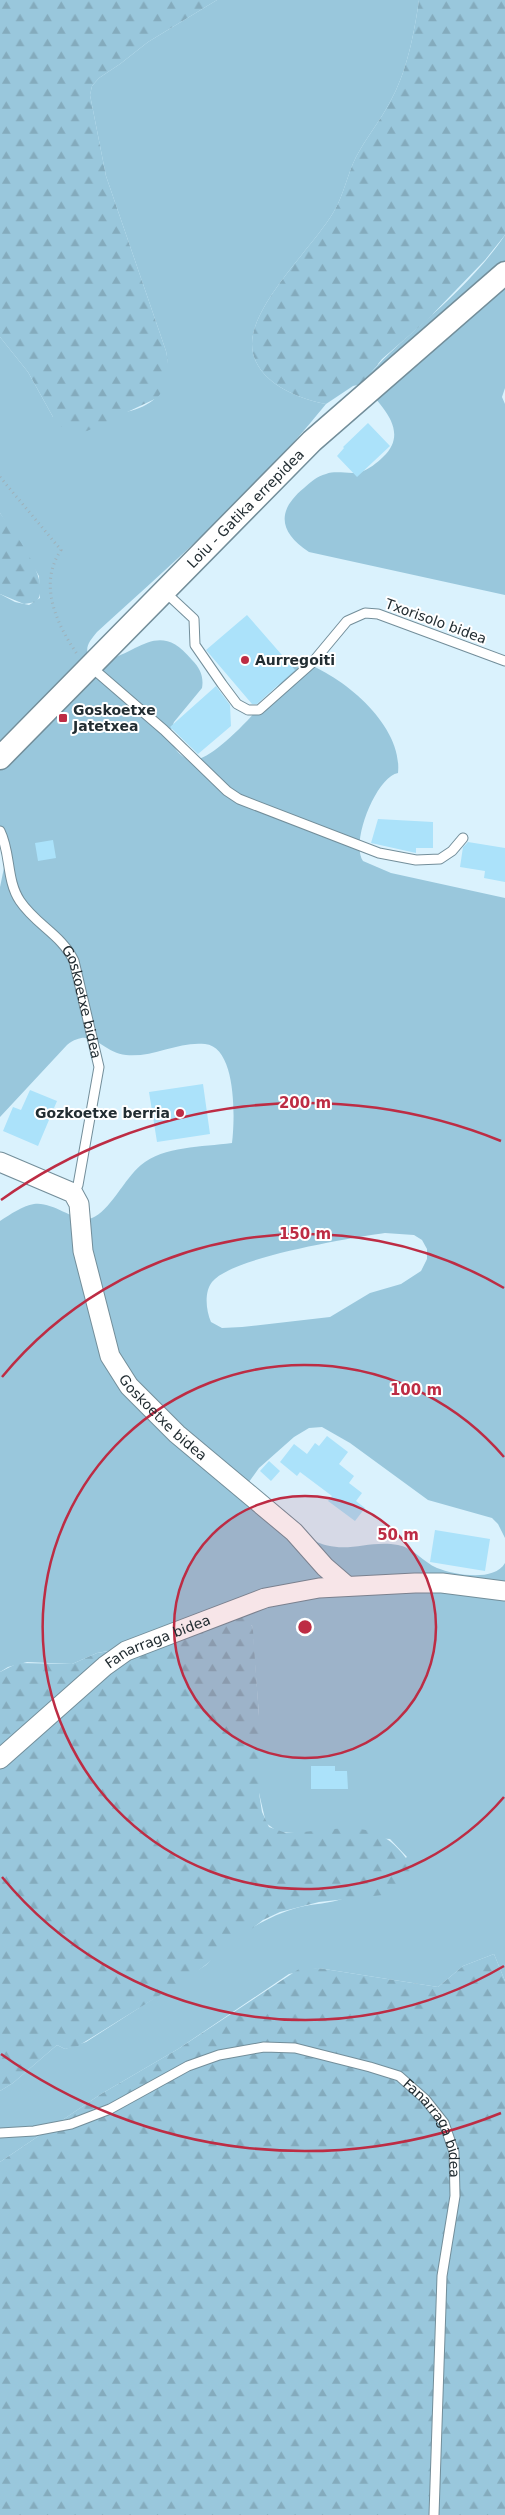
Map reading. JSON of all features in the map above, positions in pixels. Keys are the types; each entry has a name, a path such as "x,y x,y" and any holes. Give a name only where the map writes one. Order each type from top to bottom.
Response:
{"street":[{"name":"Loiu - Gatika errepidea","path":"0,758 312,440 505,273"},
{"path":"0,1162 73,1193"},
{"name":"Goskoetxe bidea","path":"73,1193 79,1204 83,1251 107,1347 110,1356 128,1386 177,1434 294,1532 325,1567 348,1586"},
{"name":"Fanarraga bidea","path":"0,1759 106,1666 126,1651 266,1598 348,1586 442,1583 505,1591"}],"lane":[{"name":"Txorisolo bidea","path":"164,591 194,619 195,645 237,704 248,710 259,710 279,694 312,663 347,621 365,613 378,614 505,661"},
{"path":"90,666 164,730 227,791 239,800 379,853 416,860 440,859 452,851 464,838"},
{"name":"Goskoetxe bidea","path":"0,831 4,839 14,889 20,901 31,916 68,948 74,961 99,1067 78,1186 73,1193"},
{"name":"Fanarraga bidea","path":"0,2133 34,2131 71,2124 110,2109 188,2066 219,2055 264,2047 295,2048 399,2076 424,2098 444,2124 454,2152 455,2196 442,2276 434,2515"}],"path":[{"path":"0,477 61,550 54,562 50,584 51,600 63,633 80,658 90,666"}],"green space":[{"path":"0,0 217,0 148,42 99,78 92,86 90,95 106,176 166,351 168,376 167,382 157,398 87,431 76,432 60,426 28,372 0,337"},
{"path":"217,0 419,0 409,52 396,90 356,157 333,213 272,294 255,328 252,344 254,357 259,368 278,386 289,392 302,398 326,404 245,494 97,632 89,643 87,651 88,655 105,661 150,642 160,640 170,642 181,648 199,669 202,676 202,688 174,722 169,735 172,744 181,755 194,760 205,756 219,747 234,734 279,685 297,660 332,676 366,703 380,719 390,736 397,755 398,773 390,777 381,786 367,812 360,840 360,852 363,861 391,873 505,898 505,1538 498,1524 492,1518 428,1500 350,1443 322,1427 309,1428 294,1437 259,1468 246,1486 295,1529 323,1544 334,1547 376,1544 398,1545 409,1549 437,1568 464,1575 492,1573 500,1569 505,1563 505,1981 494,1954 463,1966 438,1987 318,1968 289,1974 178,2049 101,2094 0,2162 0,2091 13,2083 57,2045 65,2049 86,2042 206,1965 238,1937 261,1923 286,1911 342,1899 367,1885 407,1857 390,1839 278,1832 266,1823 259,1793 259,1716 252,1625 97,1653 72,1664 27,1662 8,1667 0,1672 0,1221 21,1208 34,1204 49,1206 79,1218 92,1218 105,1209 135,1171 150,1159 184,1148 232,1143 233,1132 232,1086 228,1071 223,1058 215,1048 205,1044 185,1045 146,1054 126,1055 110,1050 91,1039 76,1040 67,1045 0,1117 0,887 5,863 0,841 0,594 15,602 29,605 40,598 39,576 0,513 0,337 28,372 53,417 93,416 133,410 149,403 161,391 167,374 166,351 106,176 90,95 92,86 99,78 148,42","holes":["385,1233 414,1235 422,1240 427,1249 427,1259 421,1271 401,1284 370,1293 330,1317 222,1328 211,1322 207,1302 209,1286 224,1273 243,1264 293,1250 346,1239"]},
{"path":"419,0 505,0 505,235 485,260 427,320 382,359 362,384 353,386 326,404 302,398 278,386 259,368 254,357 252,344 255,328 272,294 333,213 356,157 396,90 409,52"},
{"path":"505,235 505,388 502,397 505,404 505,595 309,552 292,537 287,529 285,513 295,497 312,481 323,475 335,472 357,473 370,468 391,447 394,437 390,418 362,384 376,367 468,281"},
{"path":"0,513 22,544 36,570 40,583 40,593 36,602 24,604 0,594"},
{"path":"245,1615 250,1618 253,1631 259,1716 259,1793 262,1812 269,1827 286,1833 342,1828 373,1832 387,1839 401,1851 414,1870 410,1878 406,1884 392,1894 319,1902 280,1912 263,1920 194,1974 78,2046 65,2049 57,2045 13,2083 0,2091 0,1672 18,1663 72,1664 97,1653 117,1650"},
{"path":"494,1954 505,1981 505,2515 0,2515 0,2162 101,2094 178,2049 299,1969 318,1968 438,1987 463,1966"}],"building":[{"path":"368,423 390,446 357,477 337,456 343,447"},
{"name":"Aurregoiti","path":"247,615 295,670 257,704 252,704 206,650"},
{"path":"216,686 230,705 231,726 198,754 170,727"},
{"path":"378,819 433,822 433,848 416,848 416,853 371,843"},
{"path":"53,840 56,858 38,861 35,843"},
{"path":"468,842 505,848 505,882 484,878 485,871 460,867 463,847"},
{"name":"Gozkoetxe berria","path":"203,1084 210,1134 157,1142 149,1092"},
{"path":"30,1090 57,1101 38,1146 3,1131 13,1107 21,1110"},
{"path":"327,1436 348,1452 339,1464 354,1476 349,1483 362,1493 356,1501 365,1508 355,1521 328,1501 332,1496 300,1472 297,1476 280,1462 294,1444 307,1454 315,1443 319,1446"},
{"path":"269,1461 280,1471 271,1481 260,1471"},
{"path":"435,1530 490,1539 485,1571 430,1562"},
{"path":"311,1766 335,1766 335,1771 347,1771 348,1789 311,1789"}],"place":[{"name":"Aurregoiti","path":"245,660"},
{"name":"Goskoetxe Jatetxea","path":"63,718"},
{"name":"Gozkoetxe berria","path":"180,1113"}]}
